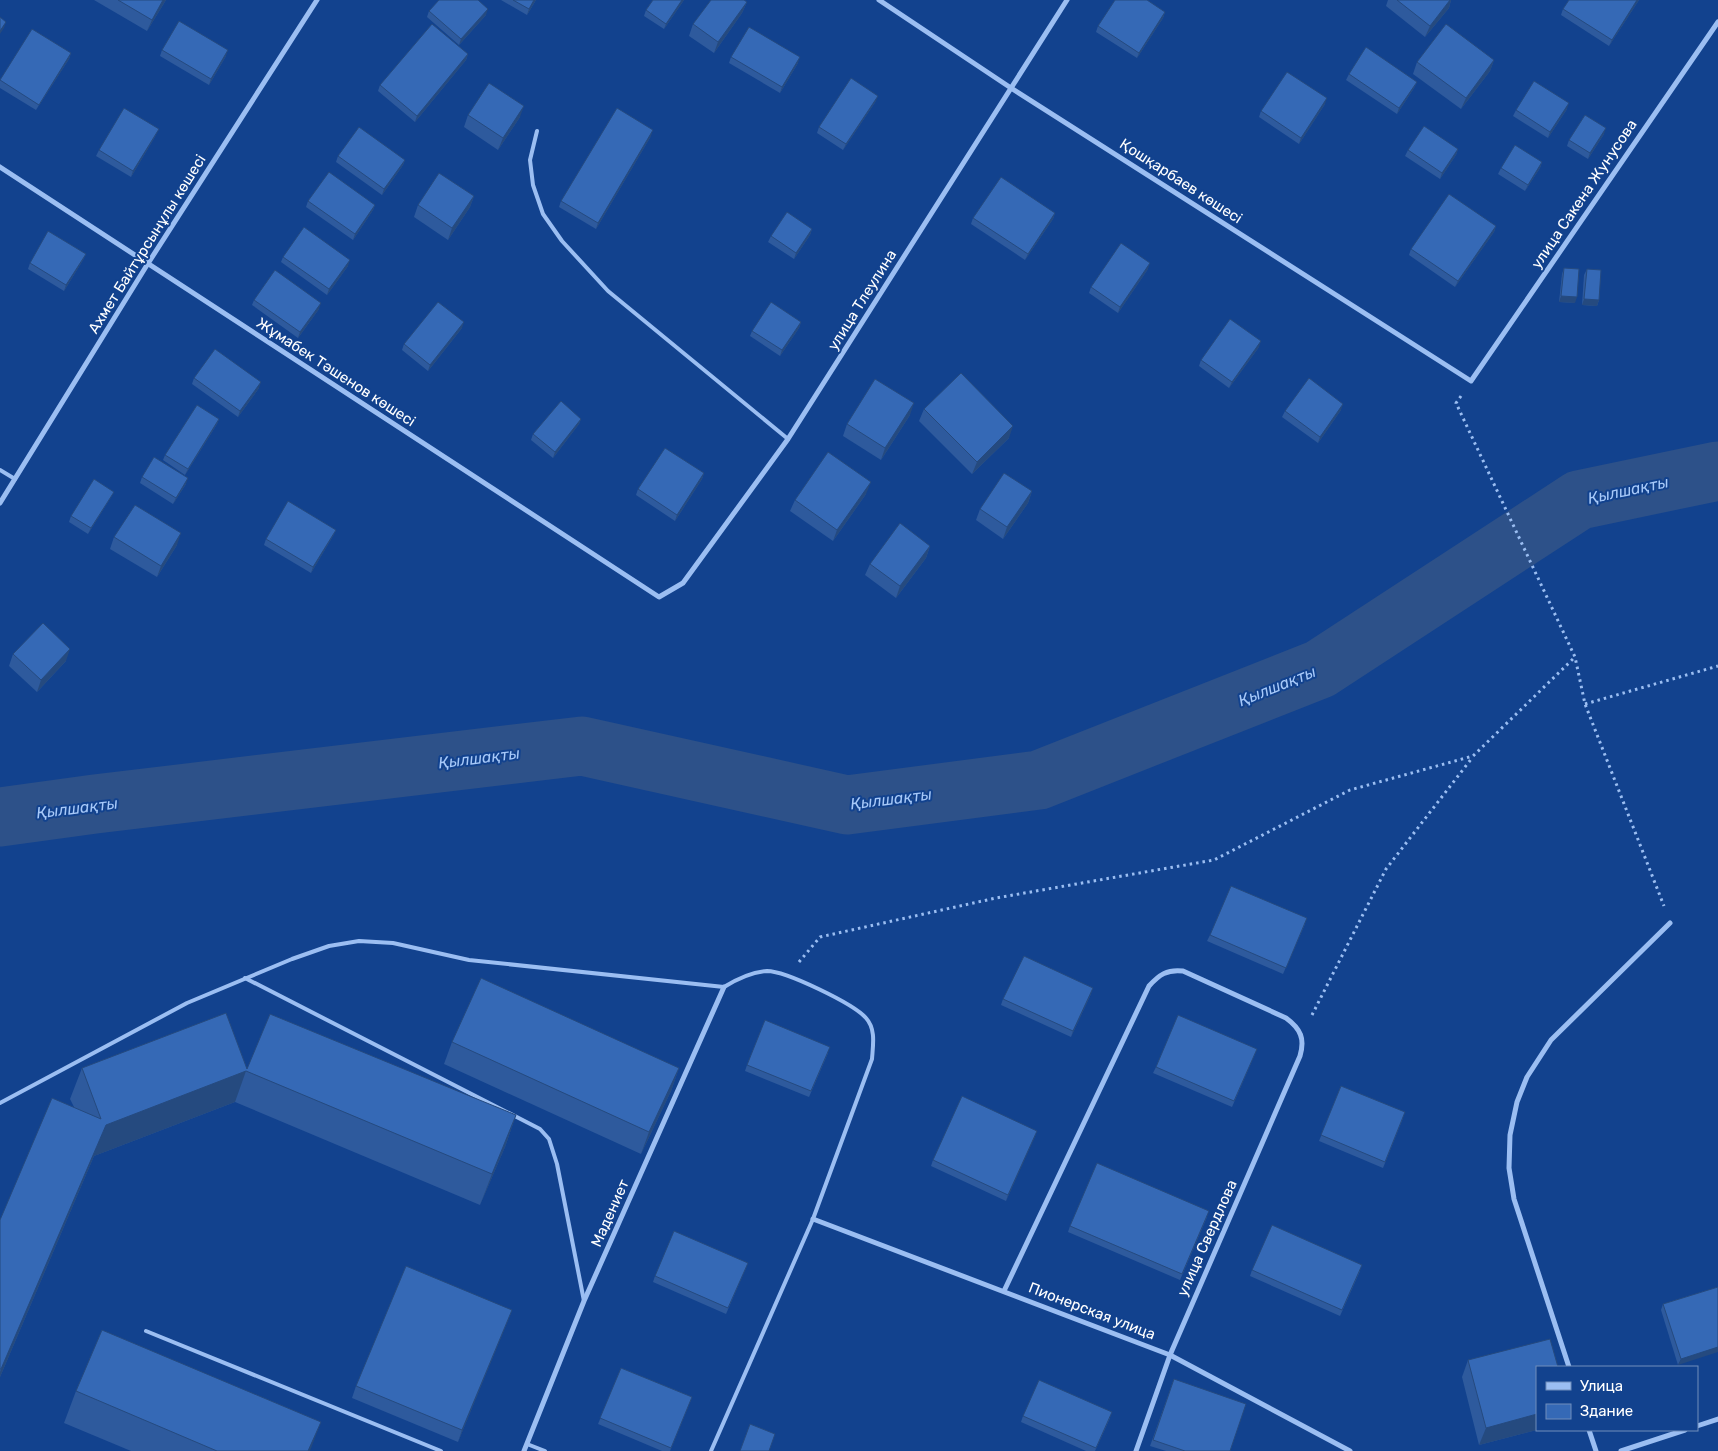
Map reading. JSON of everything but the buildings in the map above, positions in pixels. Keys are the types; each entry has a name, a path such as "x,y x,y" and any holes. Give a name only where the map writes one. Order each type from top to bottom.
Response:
{"street":[{"name":"Ахмет Байтұрсынұлы көшесі","path":"0,503 147,265 317,0"},
{"name":"Қошқарбаев көшесі","path":"879,0 1011,88 1471,381"},
{"name":"улица Тлеулина","path":"659,597 683,583 788,439 1067,0"},
{"name":"улица Сакена Жунусова","path":"1471,381 1718,22"},
{"name":"Жұмабек Тәшенов көшесі","path":"0,167 147,265 659,597"},
{"path":"1569,1366 1514,1199 1510,1168 1510,1135 1518,1102 1527,1077 1551,1040 1670,923"},
{"path":"1004,1291 1149,986 1156,978 1165,972 1183,971 1286,1018 1296,1026 1302,1035"},
{"name":"Мадениет","path":"524,1451 584,1301 724,987"},
{"name":"улица Свердлова","path":"1136,1451 1170,1355 1300,1056 1302,1035"},
{"name":"Пионерская улица","path":"813,1219 1170,1355 1350,1451"},
{"path":"1698,1426 1718,1419"},
{"path":"1589,1431 1596,1451"},
{"path":"1621,1451 1682,1431"}],"lane":[{"path":"537,132 530,160 533,185 543,214 562,241 608,291 788,439"},
{"path":"0,470 15,478"},
{"path":"0,1102 187,1003 245,978 329,946 358,941 393,943 469,960 724,987 742,977 767,971 788,976 853,1007 868,1019 874,1037 872,1059 813,1219 711,1451"},
{"path":"245,978 540,1129 549,1139 557,1164 584,1301"},
{"path":"146,1331 441,1451"},
{"path":"527,1444 545,1451"}],"path":[{"path":"1456,404 1575,657 1585,704 1670,923"},
{"path":"1302,1035 1386,869 1473,756 1575,657"},
{"path":"1585,704 1718,666"},
{"path":"788,976 820,937 996,898 1214,860 1350,790 1473,756"}],"waterway":[{"name":"Қылшақты","path":"0,817 582,746 847,805 1039,780 1320,669 1579,500 1718,471"}]}
